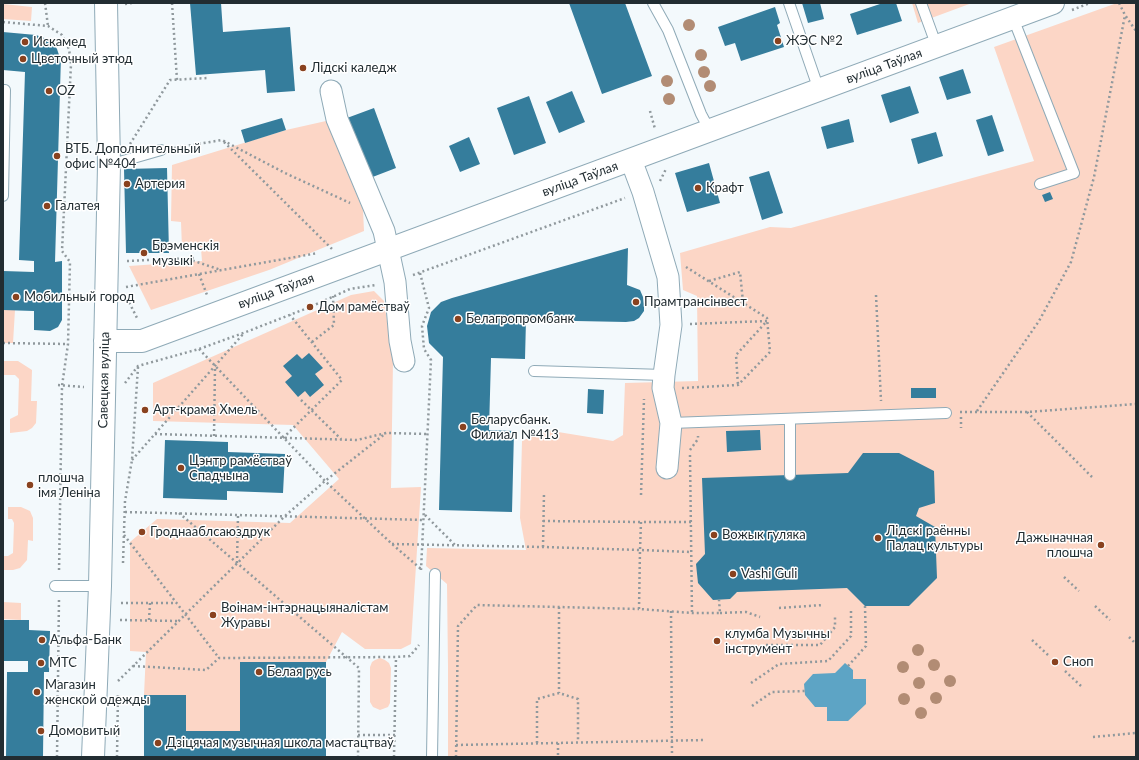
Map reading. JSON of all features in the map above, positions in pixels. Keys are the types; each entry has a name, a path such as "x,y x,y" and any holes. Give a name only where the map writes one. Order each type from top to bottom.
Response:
{"main road":[{"name":"Савецкая вуліца","path":"93,757 100,586 105,342 114,163 106,3"},
{"name":"вуліца Таўлая","path":"105,342 142,342 1013,18 1061,7"}],"street":[{"path":"331,91 336,119 384,231 395,282 400,341 404,361"},
{"path":"631,160 643,192 668,277 670,325 657,379 671,423 667,468"}],"lane":[{"path":"653,3 668,30 701,114 710,131"},
{"path":"789,3 819,90"},
{"path":"922,3 937,47"},
{"path":"1013,18 1074,173 1040,184"},
{"path":"3,90 5,90 3,196"},
{"path":"114,163 161,150"},
{"path":"534,371 657,379"},
{"path":"671,423 946,413"},
{"path":"790,419 790,475"},
{"path":"432,757 435,574"},
{"path":"57,586 100,586"}],"path":[{"path":"45,3 48,26"},
{"path":"172,3 177,80"},
{"path":"1061,7 1090,3"},
{"path":"1119,3 1136,31"},
{"path":"977,411 1039,321 1071,262 1094,177 1125,15"},
{"path":"3,22 48,26 62,35 69,49 71,64 62,251 70,262 68,344 62,386 57,586 56,757"},
{"path":"114,163 170,80 207,78"},
{"path":"161,150 222,140 285,173 378,216"},
{"path":"222,140 333,250"},
{"path":"138,366 199,349 246,332 350,289 395,282 657,187 667,166"},
{"path":"121,287 333,250 340,247"},
{"path":"660,251 767,318 770,352 738,385"},
{"path":"185,258 221,270"},
{"path":"121,262 194,258"},
{"path":"708,281 740,272 742,302"},
{"path":"420,273 429,308 422,326 424,349 431,360 421,576"},
{"path":"198,274 207,295"},
{"path":"876,295 881,415"},
{"path":"312,342 334,325 333,296"},
{"path":"283,438 342,380 290,315"},
{"path":"670,325 767,321"},
{"path":"738,385 736,355 767,321"},
{"path":"132,460 246,332"},
{"path":"3,343 68,344"},
{"path":"199,349 325,480 392,544 421,569"},
{"path":"214,436 215,366"},
{"path":"641,494 657,379 738,385"},
{"path":"301,400 342,440"},
{"path":"946,413 977,411 1027,412 1136,404"},
{"path":"961,412 961,428"},
{"path":"1027,412 1092,477"},
{"path":"692,613 690,449 698,439 698,422"},
{"path":"155,434 357,440 386,433 428,434"},
{"path":"118,681 284,516 325,480 386,433"},
{"path":"543,547 544,493"},
{"path":"125,512 424,520"},
{"path":"179,513 359,668 358,757"},
{"path":"237,563 238,515"},
{"path":"424,515 456,546"},
{"path":"543,521 690,522"},
{"path":"639,609 641,522"},
{"path":"124,534 219,658"},
{"path":"392,544 691,552"},
{"path":"1064,577 1079,591"},
{"path":"719,600 720,613"},
{"path":"121,603 177,603"},
{"path":"149,620 150,603"},
{"path":"456,757 458,626 477,605 639,609 692,613 746,612 760,617"},
{"path":"779,608 823,605"},
{"path":"848,666 866,646 864,606"},
{"path":"1095,606 1110,620"},
{"path":"559,607 559,693"},
{"path":"671,611 672,757"},
{"path":"751,683 779,664 828,661 851,636 851,612"},
{"path":"766,645 820,645 835,627 835,617"},
{"path":"120,620 178,621"},
{"path":"1129,637 1136,644"},
{"path":"1032,640 1048,655"},
{"path":"133,666 206,670 219,658 410,656 419,644"},
{"path":"394,757 396,657"},
{"path":"1065,672 1081,686"},
{"path":"752,706 772,692 805,691"},
{"path":"537,743 537,700 559,693 578,699 578,742"},
{"path":"1093,737 1136,733"},
{"path":"358,735 395,735"},
{"path":"456,745 705,740"},
{"path":"558,743 558,757"}],"shaded area":[{"path":"912,3 972,3 918,23"},
{"path":"1117,3 1136,3 1136,757 448,757 447,584 426,566 427,548 526,550 520,518 522,441 546,430 613,441 623,435 625,383 698,381 697,296 683,290 680,253 770,227 791,228 1034,161 994,47"},
{"path":"3,4 32,7 31,21 3,19"},
{"path":"326,121 363,210 364,231 269,270 151,310 129,266 202,261 201,249 182,248 181,222 171,221 172,165 286,130"},
{"path":"374,291 384,301 393,361 391,488 421,487 411,644 401,649 365,649 342,632 326,662 240,662 240,731 186,731 186,696 144,695 146,652 130,651 130,542 157,519 290,523 339,479 293,425 153,421 153,383 351,295"},
{"path":"3,310 15,310 13,343 3,343"},
{"path":"3,361 18,361 32,370 31,401 37,401 36,423 27,431 10,433 10,419 18,415 19,379 15,375 3,375"},
{"path":"8,507 21,507 30,511 33,518 33,541 28,540 27,560 20,568 3,570 3,556 8,556 13,553 14,523 12,519 8,519"},
{"path":"3,602 21,603 21,620 3,619"},
{"path":"380,658 389,663 391,668 390,703 388,707 380,710 373,707 370,702 370,667 372,662"}],"water":[{"path":"845,663 853,670 853,679 866,679 866,704 848,721 827,721 827,707 815,707 805,695 804,684 813,674 835,673"}],"building":[{"path":"190,3 221,3 223,32 290,27 295,91 267,93 265,70 196,75"},
{"path":"569,3 625,3 652,76 602,94"},
{"path":"802,3 820,3 824,19 808,23"},
{"path":"883,3 896,3 902,21 857,35 850,14"},
{"path":"775,7 780,23 777,25 784,47 741,61 735,43 725,46 718,27"},
{"path":"3,32 36,35 47,39 53,43 61,56 55,262 62,261 62,320 58,327 50,331 34,330 34,311 3,310 3,271 34,272 34,261 19,260 25,72 3,70"},
{"path":"963,69 971,93 947,100 939,77"},
{"path":"910,86 919,113 890,123 881,95"},
{"path":"572,91 585,122 559,133 546,102"},
{"path":"529,96 546,143 514,155 497,108"},
{"path":"374,108 396,168 370,178 347,118"},
{"path":"992,115 1004,151 988,156 976,120"},
{"path":"282,118 286,130 245,143 241,130"},
{"path":"849,119 854,142 827,149 821,127"},
{"path":"936,132 943,156 918,164 911,139"},
{"path":"469,137 480,164 460,172 449,146"},
{"path":"709,163 720,203 687,212 675,173"},
{"path":"167,168 169,253 126,253 124,169"},
{"path":"769,171 783,213 762,220 749,177"},
{"path":"1050,192 1053,199 1045,202 1042,195"},
{"path":"628,248 627,285 640,290 643,297 644,311 639,318 634,321 626,322 526,320 525,359 491,358 489,430 514,431 512,512 439,510 443,357 429,343 427,326 431,312 441,302 452,298"},
{"path":"309,353 323,368 315,374 324,385 310,397 305,391 298,397 285,382 292,376 283,366 297,354 302,359"},
{"path":"911,388 936,388 936,398 911,398"},
{"path":"588,389 604,390 603,414 587,413"},
{"path":"760,430 761,450 727,452 726,431"},
{"path":"165,440 228,442 228,452 285,454 283,493 227,491 227,500 163,498"},
{"path":"863,453 899,453 934,471 935,503 919,508 916,516 935,527 937,578 909,606 865,606 847,588 737,592 730,599 713,600 698,583 696,564 705,554 702,478 848,473"},
{"path":"3,620 29,620 29,630 50,631 49,672 44,672 43,757 6,757 7,672 28,672 28,661 3,661"},
{"path":"240,662 326,662 326,757 144,757 144,695 186,695 186,731 240,731"}],"place":[{"name":"ЖЭС №2","path":"778,41"},
{"name":"Искамед","path":"25,42"},
{"name":"Цветочный этюд","path":"23,59"},
{"name":"Лідскі каледж","path":"303,68"},
{"name":"OZ","path":"49,91"},
{"name":"ВТБ. Дополнительный офис №404","path":"57,156"},
{"name":"Артерия","path":"127,184"},
{"name":"Крафт","path":"698,188"},
{"name":"Галатея","path":"47,206"},
{"name":"Брэменскія музыкі","path":"144,253"},
{"name":"Мобильный город","path":"16,297"},
{"name":"Прамтрансінвест","path":"636,302"},
{"name":"Дом рамёстваў","path":"310,307"},
{"name":"Белагропромбанк","path":"458,319"},
{"name":"Арт-крама Хмель","path":"145,410"},
{"name":"Беларусбанк. Филиал №413","path":"463,427"},
{"name":"Цэнтр рамёстваў Спадчына","path":"181,468"},
{"name":"плошча імя Леніна","path":"30,485"},
{"name":"Гроднааблсаюздрук","path":"142,532"},
{"name":"Вожык гуляка","path":"714,535"},
{"name":"Лідскі раённы Палац культуры","path":"878,538"},
{"name":"Дажыначная плошча","path":"1101,545"},
{"name":"Vashi Guli","path":"733,574"},
{"name":"Воінам-інтэрнацыяналістам Журавы","path":"213,615"},
{"name":"Альфа-Банк","path":"42,640"},
{"name":"клумба Музычны інструмент","path":"717,641"},
{"name":"Сноп","path":"1055,662"},
{"name":"МТС","path":"41,663"},
{"name":"Белая русь","path":"259,672"},
{"name":"Магазин женской одежды","path":"37,692"},
{"name":"Домовитый","path":"41,731"},
{"name":"Дзіцячая музычная школа мастацтваў","path":"158,743"}]}
